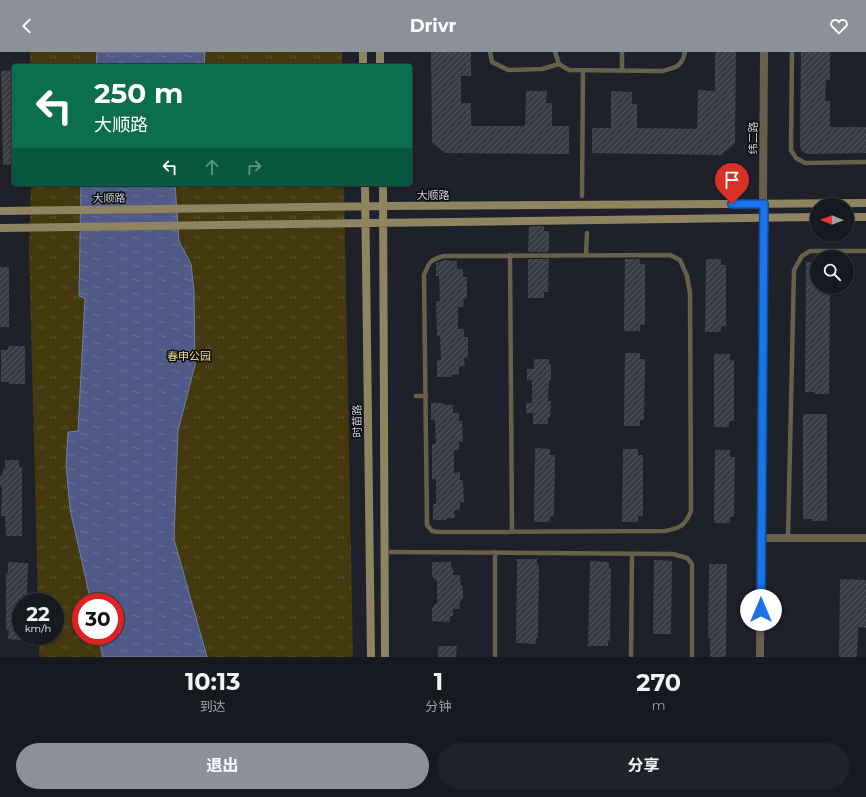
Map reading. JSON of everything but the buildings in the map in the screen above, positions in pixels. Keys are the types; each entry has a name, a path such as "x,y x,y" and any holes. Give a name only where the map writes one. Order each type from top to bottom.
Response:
{"street":[{"path":"363,52 363,64"},
{"path":"380,52 380,64"},
{"name":"纬二路","path":"760,657 764,52"},
{"name":"时苗路","path":"365,186 371,657"},
{"path":"383,186 385,657"},
{"name":"大顺路","path":"0,211 365,206 866,203"},
{"path":"854,217 866,217"},
{"path":"0,228 366,222 810,218"},
{"path":"767,538 866,538"}],"lane":[{"path":"490,52 492,62 508,70 542,69 559,64"},
{"path":"555,52 559,64 569,70 583,71 662,71 676,68 684,59 685,52"},
{"path":"622,52 622,71"},
{"path":"792,52 791,150 796,158 804,163 866,162"},
{"path":"582,196 583,71"},
{"path":"586,255 587,233"},
{"path":"788,538 794,270 802,256 810,251 866,251"},
{"path":"510,255 512,532"},
{"path":"586,255 670,255 680,260 687,276 690,293 691,511 687,521 678,528 665,531 432,531 427,525 424,275 428,264 434,258 444,256 586,255"},
{"path":"416,396 426,396"},
{"path":"391,552 673,554 686,558 692,564 692,657"},
{"path":"495,657 496,552"},
{"path":"631,657 632,554"}],"green space":[{"path":"30,52 342,52 342,64 30,64"},
{"name":"春申公园","path":"31,186 344,186 353,657 39,657 39,645 64,645 64,593 38,593 29,250"}],"water":[{"path":"97,52 205,52 204,64 96,64"},
{"path":"81,186 175,186 179,241 191,264 194,291 195,365 178,431 174,539 207,657 103,657 100,645 124,645 124,593 89,593 70,509 66,464 68,432 78,431 85,298 79,296"}],"route":[{"path":"732,204 764,204 761,610"}]}
